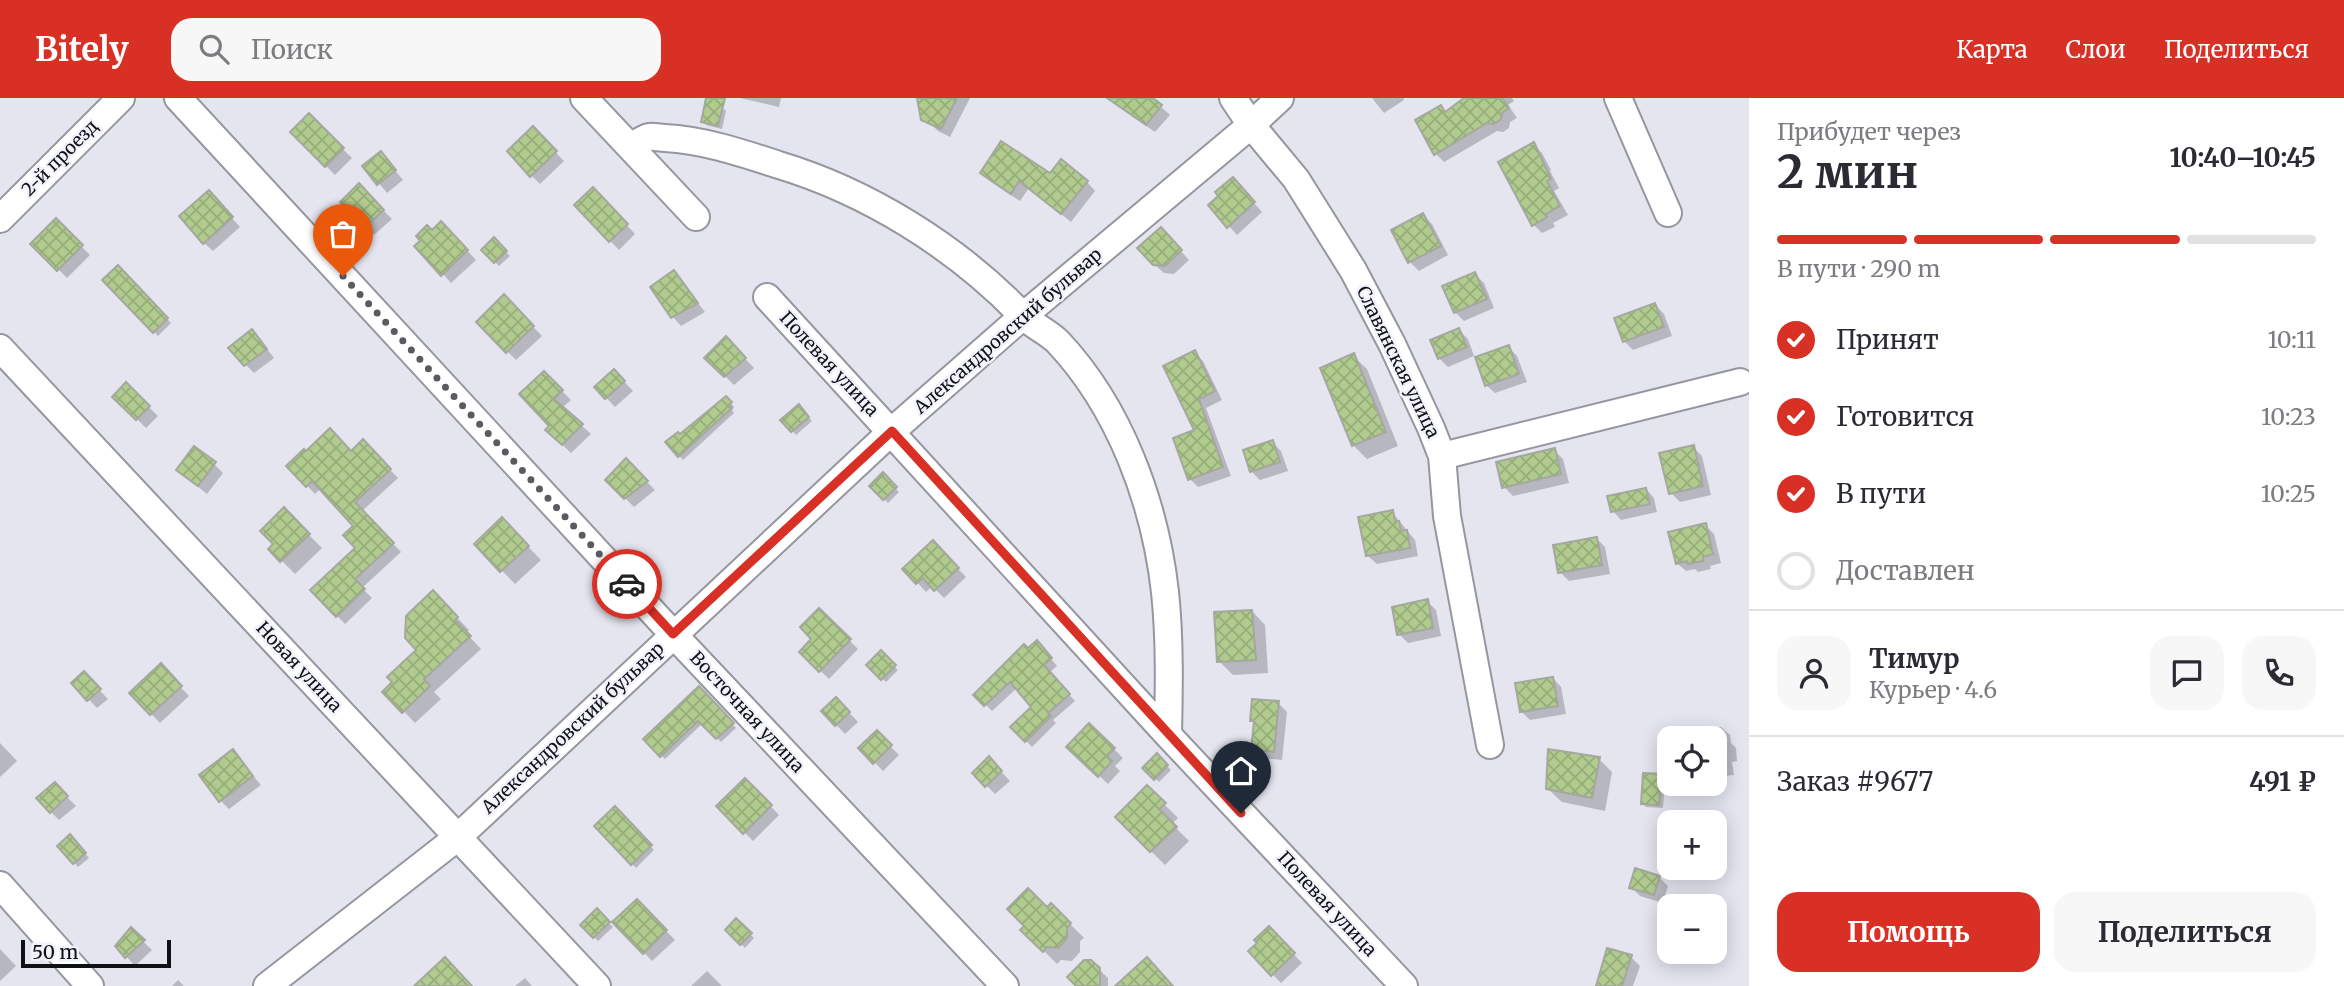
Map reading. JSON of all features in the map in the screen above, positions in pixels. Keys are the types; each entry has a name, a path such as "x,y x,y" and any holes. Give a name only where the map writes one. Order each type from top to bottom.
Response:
{"street":[{"name":"2-й проезд","path":"0,219 121,98"},
{"name":"Восточная улица","path":"178,98 673,634 1005,986"},
{"path":"584,98 696,217"},
{"name":"Славянская улица","path":"1233,98 1251,125 1296,179 1353,270 1392,344 1431,428 1442,456 1447,516 1490,745"},
{"name":"Александровский бульвар","path":"267,986 458,837 892,431 1280,98"},
{"path":"1618,98 1668,213"},
{"path":"631,147 649,137 678,139 718,146 808,174 856,196 960,258 1023,316 1057,341 1095,388 1117,428 1141,485 1158,547 1165,593 1168,735"},
{"name":"Полевая улица","path":"767,297 1168,735 1404,986"},
{"name":"Новая улица","path":"0,348 597,986"},
{"path":"1442,456 1740,382"},
{"path":"0,885 90,986"}],"building":[{"path":"706,98 725,98 718,126 701,122"},
{"path":"917,98 957,98 941,129 921,120"},
{"path":"1107,98 1153,98 1162,105 1146,125"},
{"path":"1464,98 1502,98 1509,108 1494,124 1487,123 1434,155 1415,120 1441,105 1445,112"},
{"path":"309,113 344,148 325,167 290,132"},
{"path":"533,126 557,151 530,177 507,151"},
{"path":"1001,141 1050,173 1061,159 1088,181 1061,214 1019,181 1011,194 980,173"},
{"path":"1534,142 1551,179 1547,181 1560,206 1532,226 1498,162"},
{"path":"381,151 396,170 377,185 362,166"},
{"path":"1233,177 1255,202 1227,228 1208,205 1218,196 1215,192"},
{"path":"359,183 384,210 364,228 340,202"},
{"path":"593,187 628,224 609,242 574,205"},
{"path":"209,190 233,217 203,244 179,216"},
{"path":"1423,213 1441,246 1408,263 1391,230"},
{"path":"56,218 83,245 57,271 30,244"},
{"path":"441,221 468,250 441,276 414,246 420,241 416,236 427,225 432,230"},
{"path":"1161,227 1182,250 1165,266 1153,265 1137,248"},
{"path":"494,237 507,251 494,263 481,250"},
{"path":"118,265 168,318 153,333 102,280"},
{"path":"674,270 698,303 671,318 650,287"},
{"path":"1475,272 1487,299 1454,313 1442,286"},
{"path":"504,294 534,326 506,353 476,322"},
{"path":"1655,303 1664,327 1623,342 1614,318"},
{"path":"1459,328 1467,347 1438,359 1430,340"},
{"path":"252,329 267,349 244,366 228,348"},
{"path":"726,336 746,358 724,377 704,358"},
{"path":"1509,345 1519,374 1485,386 1475,357"},
{"path":"1195,350 1215,391 1199,399 1223,467 1188,480 1173,438 1194,430 1163,366"},
{"path":"1354,353 1386,432 1352,446 1320,368"},
{"path":"614,369 625,381 605,399 594,387"},
{"path":"544,371 563,390 554,399 583,424 562,445 545,430 549,426 519,394"},
{"path":"126,382 150,406 136,420 112,397"},
{"path":"726,396 732,402 729,405 732,408 678,457 665,442 678,432 680,434"},
{"path":"799,404 809,417 791,432 780,420"},
{"path":"330,428 351,451 363,439 391,469 355,502 394,543 355,579 365,589 336,617 310,590 355,548 343,535 353,526 312,481 306,487 286,466"},
{"path":"1273,440 1280,462 1250,472 1243,450"},
{"path":"1694,445 1703,486 1669,494 1659,453"},
{"path":"194,446 216,462 198,486 176,470"},
{"path":"1555,448 1561,474 1502,488 1496,462"},
{"path":"626,458 648,481 624,499 605,480"},
{"path":"883,472 897,487 883,500 869,486"},
{"path":"1646,488 1650,504 1611,512 1607,496"},
{"path":"284,507 310,534 280,562 268,549 273,544 260,531"},
{"path":"1393,510 1401,531 1407,530 1410,548 1366,556 1358,517"},
{"path":"502,517 529,546 500,572 474,544"},
{"path":"1706,523 1713,554 1703,557 1703,561 1676,564 1668,532"},
{"path":"1597,537 1602,565 1558,573 1553,545"},
{"path":"933,540 959,568 934,591 923,578 916,584 902,569"},
{"path":"433,590 458,617 455,620 471,636 424,679 430,686 402,713 382,692 392,682 387,677 416,650 405,638 406,616"},
{"path":"1428,599 1433,628 1397,635 1392,607"},
{"path":"819,608 851,639 819,672 799,652 811,639 800,627"},
{"path":"1252,610 1256,660 1217,662 1214,612"},
{"path":"1037,640 1052,658 1044,665 1070,694 1048,713 1051,716 1025,742 1010,727 1031,707 1010,682 984,706 973,695 1024,644 1028,648"},
{"path":"881,650 896,665 881,680 866,665"},
{"path":"161,663 182,686 150,715 129,693"},
{"path":"84,671 101,689 87,701 71,683"},
{"path":"1553,677 1558,706 1520,712 1515,683"},
{"path":"699,686 734,723 716,739 698,721 660,757 643,739"},
{"path":"836,697 850,712 835,726 821,711"},
{"path":"1252,699 1279,701 1274,752 1251,750 1254,721 1250,721"},
{"path":"1089,723 1115,748 1107,756 1112,761 1098,777 1066,747"},
{"path":"877,730 892,745 873,764 858,748"},
{"path":"233,749 253,776 219,802 199,775"},
{"path":"1548,749 1600,757 1592,798 1546,789"},
{"path":"1157,753 1168,765 1154,780 1142,768"},
{"path":"989,756 1002,771 985,787 972,773"},
{"path":"1643,773 1657,774 1659,805 1641,804"},
{"path":"745,778 772,805 743,834 716,806"},
{"path":"55,782 68,796 50,813 36,798"},
{"path":"1147,785 1166,803 1159,809 1177,827 1150,852 1115,817"},
{"path":"615,806 652,845 631,865 594,826"},
{"path":"70,834 86,853 73,864 57,846"},
{"path":"1635,868 1657,875 1659,880 1654,895 1629,888"},
{"path":"1028,888 1047,907 1051,903 1071,923 1067,928 1067,938 1058,948 1047,947 1043,952 1020,930 1024,926 1007,909"},
{"path":"637,899 667,930 643,954 612,922"},
{"path":"597,908 610,922 593,938 580,925"},
{"path":"736,918 752,933 740,945 725,930"},
{"path":"1269,926 1295,953 1271,976 1248,951 1257,943 1254,940"},
{"path":"131,927 145,940 125,958 115,946"},
{"path":"1607,948 1632,955 1622,986 1596,986"},
{"path":"445,957 472,986 414,986"},
{"path":"1147,957 1173,986 1115,986"},
{"path":"1084,960 1091,960 1100,968 1100,986 1076,986 1067,977"}],"way so far":[{"path":"343,276 627,584"}],"route":[{"path":"627,584 673,634 892,431 1241,813"}]}
